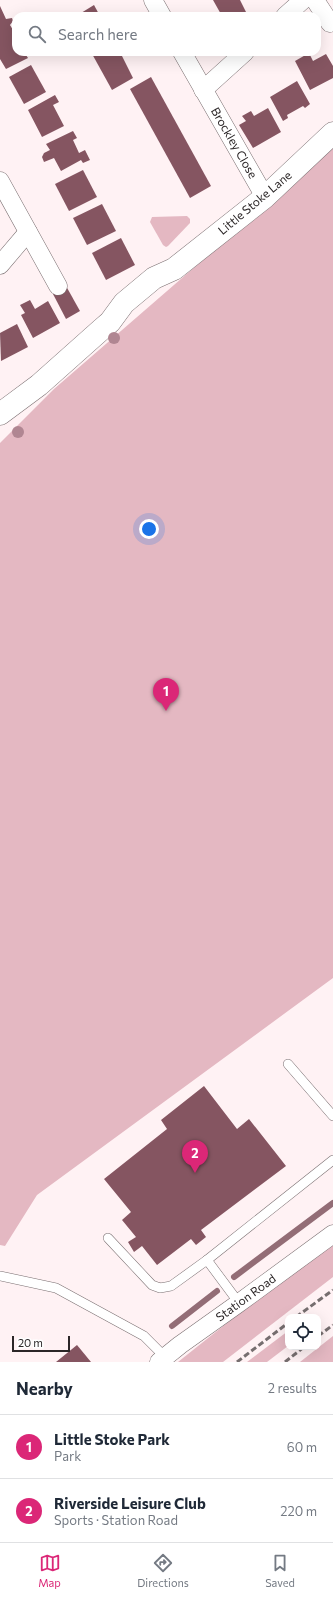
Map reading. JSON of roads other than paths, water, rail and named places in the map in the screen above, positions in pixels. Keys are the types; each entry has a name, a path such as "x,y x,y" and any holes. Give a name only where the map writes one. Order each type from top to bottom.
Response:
{"street":[{"path":"153,0 160,12"},
{"path":"290,12 303,0"},
{"path":"315,0 330,23"},
{"name":"Brockley Close","path":"184,56 265,197"},
{"path":"203,90 241,56"},
{"name":"Little Stoke Lane","path":"0,414 39,384 110,322 124,303 154,278 174,269 265,197 333,133"},
{"path":"0,181 58,286"},
{"path":"0,265 28,232"},
{"name":"Station Road","path":"162,1360 180,1345 240,1303 333,1234"}],"lane":[{"path":"288,1064 333,1116"},
{"path":"108,1238 152,1285 160,1288 171,1286 207,1260 333,1160"},
{"path":"207,1260 240,1303"},
{"path":"0,1276 56,1288 144,1336 162,1360"}],"waterway":[{"path":"234,1277 333,1203"},
{"path":"172,1326 217,1291"}],"railway":[{"path":"300,1314 333,1290"},
{"path":"237,1362 285,1325"},
{"path":"321,1334 333,1325"},
{"path":"285,1362 300,1350"}],"place":[{"name":"Little Stoke Park","path":"166,711"},
{"name":"Riverside Leisure Club","path":"195,1173"}]}
